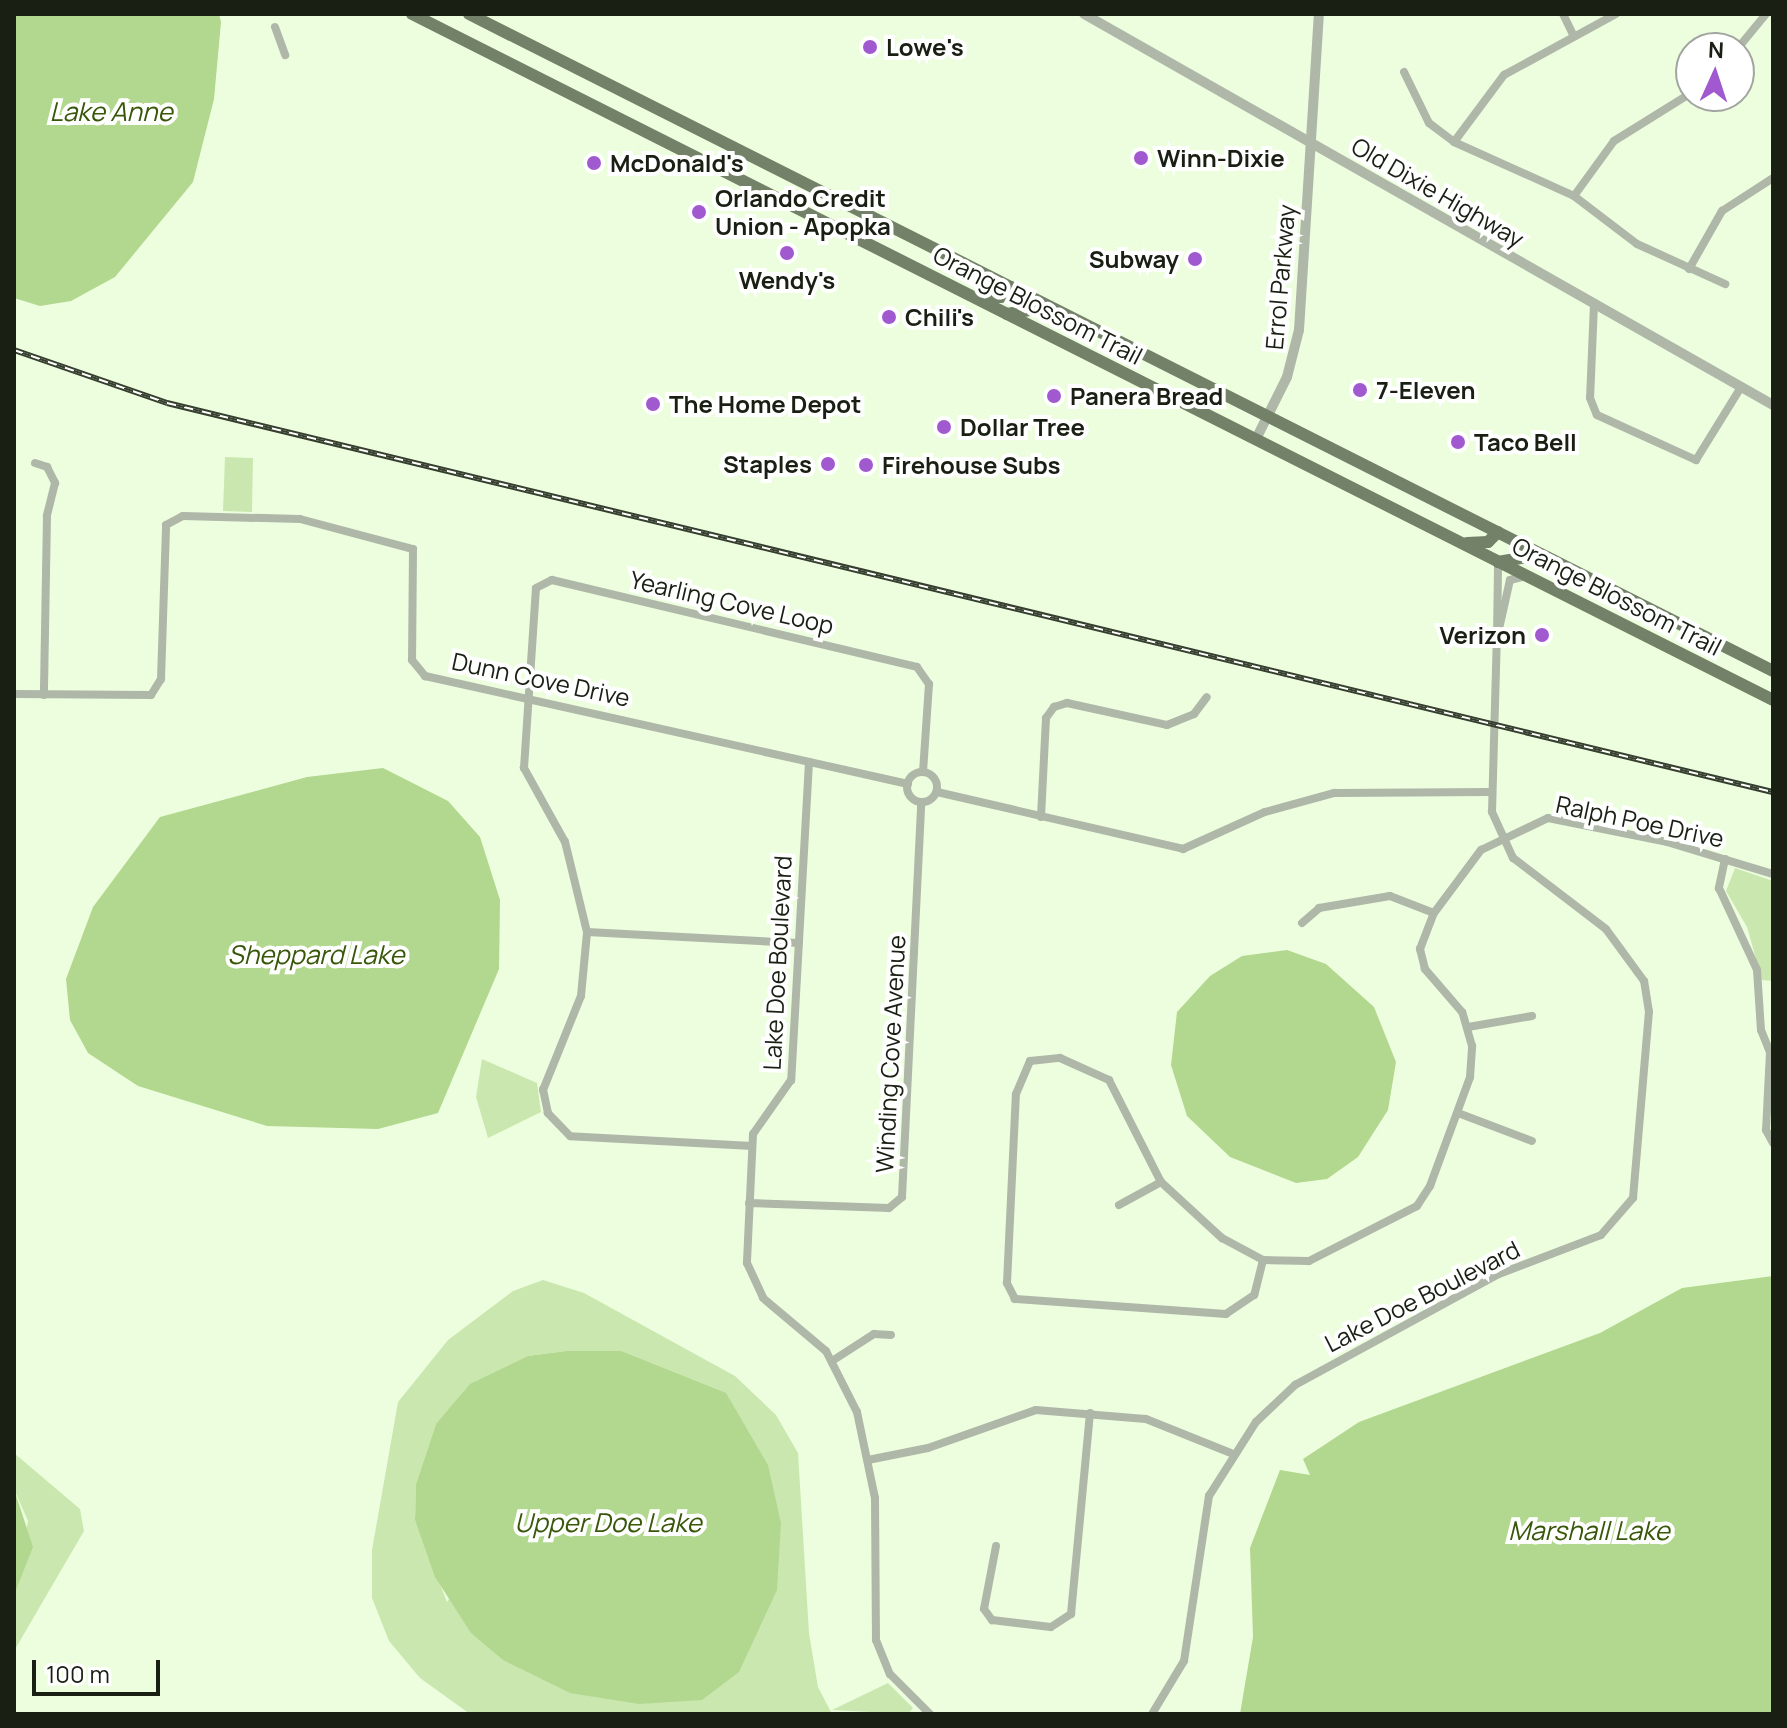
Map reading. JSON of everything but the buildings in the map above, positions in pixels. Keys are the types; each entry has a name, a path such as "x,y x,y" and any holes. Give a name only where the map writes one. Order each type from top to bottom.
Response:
{"main road":[{"name":"Orange Blossom Trail","path":"412,14 1773,700"},
{"name":"Orange Blossom Trail","path":"469,14 1773,671"},
{"path":"969,295 991,299 1011,287"},
{"path":"1007,314 1025,305 1051,307"},
{"path":"1460,542 1481,544 1498,532"},
{"path":"1498,562 1544,555"}],"street":[{"name":"Old Dixie Highway","path":"1084,14 1773,405"},
{"name":"Errol Parkway","path":"1256,439 1268,416 1299,330 1319,14"},
{"path":"1563,14 1574,37"},
{"path":"1454,142 1504,75 1616,14"},
{"path":"1751,32 1766,14"},
{"path":"275,27 285,55"},
{"path":"1404,72 1429,123 1454,142 1574,196 1637,244 1725,284"},
{"path":"1574,196 1614,141 1675,103"},
{"path":"1689,269 1722,211 1773,178"},
{"path":"1594,304 1590,398 1597,415 1696,460 1741,387"},
{"path":"35,463 47,467 55,483 47,516 44,695"},
{"name":"Dunn Cove Drive","path":"14,694 144,697 156,690 163,531 183,516 300,519 409,545 417,559 416,670 908,784"},
{"name":"Lake Doe Boulevard","path":"1152,1714 1184,1661 1202,1521 1231,1453 1295,1385 1499,1274 1582,1246 1633,1198 1649,1012 1644,981 1606,929 1535,878 1499,837 1490,792 1498,562"},
{"name":"Lake Doe Boulevard","path":"1497,638 1510,580 1527,576"},
{"name":"Yearling Cove Loop","path":"527,694 533,597 552,580 917,667 929,684 923,772"},
{"path":"527,694 524,768 576,870 587,932 581,996 543,1090 552,1120 570,1136 752,1146"},
{"path":"1041,817 1046,718 1054,707 1067,703 1167,725 1194,714 1207,697"},
{"name":"Lake Doe Boulevard","path":"809,762 791,1080 755,1126 747,1256 754,1283 832,1361 862,1424 868,1460 876,1640 890,1674 930,1714"},
{"path":"937,792 935,779 923,772 908,784 921,802 937,792 1183,849 1265,812 1334,793 1490,792"},
{"name":"Winding Cove Avenue","path":"749,1203 889,1208 902,1197 921,802"},
{"name":"Ralph Poe Drive","path":"1499,837 1548,818 1725,859 1773,874"},
{"path":"1263,1260 1254,1295 1226,1314 1015,1299 1007,1283 1016,1094 1033,1059 1066,1060 1109,1080 1161,1182 1207,1227 1263,1260 1319,1258 1417,1206 1458,1113 1472,1064 1468,1027 1422,961 1422,938 1434,913 1474,857 1499,837"},
{"path":"1725,859 1719,888 1757,970 1770,1039 1766,1130 1773,1143"},
{"path":"1302,923 1319,908 1390,896 1434,913"},
{"path":"587,932 799,943"},
{"path":"1468,1027 1532,1016"},
{"path":"1458,1113 1532,1141"},
{"path":"1119,1205 1161,1182"},
{"path":"832,1361 874,1334 891,1335"},
{"path":"868,1460 928,1448 1021,1412 1090,1413 1166,1424 1231,1453"},
{"path":"996,1546 984,1609 992,1620 1051,1627 1071,1614 1090,1413"}],"shaded area":[{"path":"225,457 253,458 252,512 223,511"},
{"path":"1735,868 1773,881 1773,981 1762,980 1747,927 1726,891"},
{"path":"482,1059 537,1083 541,1112 488,1138 476,1097"},
{"name":"Upper Doe Lake","path":"543,1280 584,1293 735,1376 776,1415 798,1453 809,1633 818,1687 832,1714 470,1714 420,1678 389,1641 372,1598 372,1550 398,1402 448,1340 513,1291","holes":["566,1351 621,1351 447,1602 415,1520 416,1484 436,1424 528,1356"]},
{"path":"14,1453 80,1509 84,1531 14,1651 14,1595 28,1521 14,1489"},
{"path":"888,1683 913,1708 908,1714 832,1710"}],"water":[{"name":"Lake Anne","path":"14,14 219,14 221,22 214,99 193,182 115,277 71,301 40,306 14,298"},
{"name":"Sheppard Lake","path":"383,768 448,801 480,837 500,900 499,969 438,1113 378,1129 267,1126 138,1086 88,1053 70,1020 66,979 93,907 160,817 307,777"},
{"path":"1287,950 1326,964 1374,1007 1396,1062 1388,1110 1358,1157 1327,1179 1296,1183 1230,1157 1187,1116 1171,1065 1177,1012 1210,976 1242,956"},
{"name":"Marshall Lake","path":"1773,1276 1773,1714 1240,1714 1253,1637 1250,1548 1280,1470 1310,1475 1303,1459 1359,1422 1600,1333 1682,1288"},
{"name":"Upper Doe Lake","path":"566,1351 621,1351 726,1393 768,1465 781,1523 777,1590 739,1672 702,1700 639,1704 570,1693 503,1660 471,1633 435,1577 415,1520 416,1484 436,1424 470,1384 528,1356"},
{"path":"14,1489 33,1547 14,1595"}],"railway":[{"path":"14,350 167,403 1773,792"}],"place":[{"name":"Lowe's","path":"870,47"},
{"name":"Winn-Dixie","path":"1141,158"},
{"name":"McDonald's","path":"594,163"},
{"name":"Orlando Credit Union - Apopka","path":"699,212"},
{"name":"Wendy's","path":"787,253"},
{"name":"Subway","path":"1195,259"},
{"name":"Chili's","path":"889,317"},
{"name":"7-Eleven","path":"1360,390"},
{"name":"Panera Bread","path":"1054,396"},
{"name":"The Home Depot","path":"653,404"},
{"name":"Dollar Tree","path":"944,427"},
{"name":"Taco Bell","path":"1458,442"},
{"name":"Staples","path":"828,464"},
{"name":"Firehouse Subs","path":"866,465"},
{"name":"Verizon","path":"1542,635"}]}
